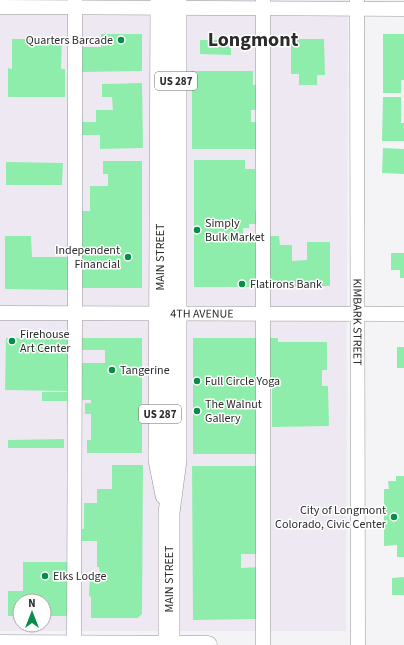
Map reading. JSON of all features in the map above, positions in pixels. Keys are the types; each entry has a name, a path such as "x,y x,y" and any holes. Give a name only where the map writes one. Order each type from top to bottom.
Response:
{"highway":[{"name":"MAIN STREET","path":"168,4 168,313 159,460 169,513 169,645"}],"main road":[{"path":"0,644 208,645"}],"street":[{"path":"74,645 75,4"},
{"path":"0,7 75,4 263,4 357,5 404,9"},
{"path":"262,645 263,4"},
{"name":"KIMBARK STREET","path":"357,5 358,645"},
{"name":"4TH AVENUE","path":"0,313 404,314"}],"shaded area":[{"path":"0,0 348,0 346,631 52,631 52,593 12,593 12,631 0,631"}],"building":[{"path":"101,34 142,34 142,71 79,72 79,47 101,47"},
{"path":"383,34 404,34 404,80 401,80 401,93 383,93"},
{"path":"12,39 62,39 61,69 65,69 65,97 8,97 8,68 12,69"},
{"path":"291,39 324,39 325,75 317,75 317,85 299,85 299,74 291,74"},
{"path":"200,40 231,40 231,55 200,54"},
{"path":"191,71 253,71 253,85 258,85 258,110 251,110 251,122 257,122 256,149 192,149"},
{"path":"142,83 143,148 100,149 100,135 82,135 82,122 96,122 96,110 113,110 112,97 102,97 102,84"},
{"path":"383,97 401,97 401,123 404,123 404,141 382,141"},
{"path":"383,148 404,149 404,174 382,173"},
{"path":"194,160 245,160 245,169 255,169 255,211 259,211 259,224 249,224 249,228 243,228 243,238 259,238 259,287 194,287"},
{"path":"103,161 142,161 142,288 80,288 80,211 90,211 90,186 108,186 108,174 103,174"},
{"path":"6,162 63,163 62,185 6,185"},
{"path":"5,236 31,236 32,257 70,257 70,290 5,289"},
{"path":"267,236 279,236 280,245 292,245 292,261 307,260 307,242 330,242 330,286 267,287"},
{"path":"391,253 404,253 404,278 400,278 400,270 391,270"},
{"path":"6,338 69,338 69,391 5,390"},
{"path":"79,338 142,338 142,453 87,453 87,440 91,440 91,414 85,414 85,403 91,403 91,400 80,400 80,376 82,376 82,363 105,363 105,350 79,350"},
{"path":"193,338 258,338 258,454 193,454"},
{"path":"266,338 278,338 278,342 327,342 327,370 322,370 322,386 328,386 329,426 272,427 272,386 266,386"},
{"path":"397,347 404,347 404,368 397,368"},
{"path":"42,392 67,392 67,401 42,401"},
{"path":"64,439 64,448 8,448 8,440"},
{"path":"112,465 143,465 142,614 138,618 91,618 91,597 89,596 90,574 100,574 99,567 97,567 97,541 79,541 79,529 84,529 84,503 97,503 97,489 112,489"},
{"path":"192,466 258,466 259,554 241,554 241,568 259,567 259,619 193,620"},
{"name":"City of Longmont Colorado, Civic Center","path":"396,476 404,476 404,557 397,557 397,545 384,546 384,489 389,489 388,481 396,481"},
{"name":"Elks Lodge","path":"23,562 67,562 67,616 52,616 52,593 12,593 12,616 8,616 8,591 23,591"},
{"path":"404,577 404,595 392,595 392,578"}],"place":[{"name":"Quarters Barcade","path":"121,40"},
{"name":"Simply Bulk Market","path":"197,230"},
{"name":"Independent Financial","path":"128,257"},
{"name":"Flatirons Bank","path":"242,284"},
{"name":"Firehouse Art Center","path":"12,341"},
{"name":"Tangerine","path":"112,370"},
{"name":"Full Circle Yoga","path":"197,381"},
{"name":"The Walnut Gallery","path":"197,411"},
{"name":"City of Longmont Colorado, Civic Center","path":"394,517"},
{"name":"Elks Lodge","path":"45,576"}],"district":[{"name":"Longmont","path":"253,40"}]}
